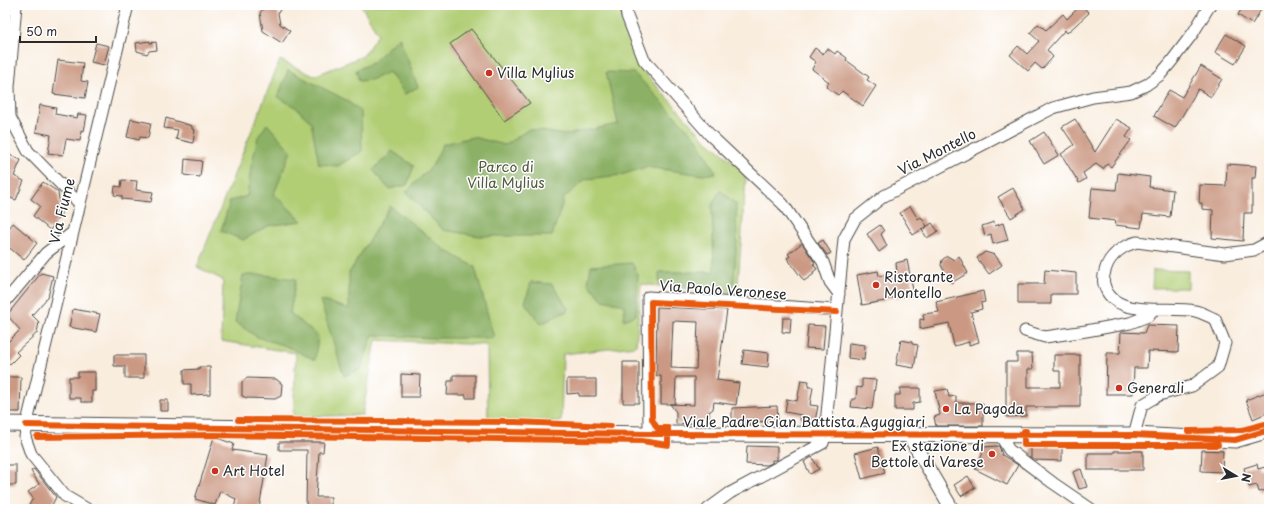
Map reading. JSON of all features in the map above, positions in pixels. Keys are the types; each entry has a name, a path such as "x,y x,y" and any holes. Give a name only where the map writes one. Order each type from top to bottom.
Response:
{"main road":[{"name":"Viale Padre Gian Battista Aguggiari","path":"5,424 649,434 1134,435 1235,440 1269,430"}],"street":[{"path":"16,5 9,88 10,117 28,151 80,204"},
{"name":"Via Fiume","path":"87,509 65,496 31,454 25,437 26,425 128,5"},
{"path":"625,5 627,16 644,60 710,135 783,204 823,262 830,282 838,294"},
{"name":"Via Montello","path":"825,434 844,240 855,219 884,196 1053,108 1093,96 1131,92 1146,84 1160,75 1171,62 1193,33 1210,5"},
{"path":"5,302 46,253 72,234"},
{"path":"1134,435 1142,405 1159,395 1192,386 1218,367 1225,343 1215,319 1195,310 1145,310 1117,302 1108,293 1104,283 1106,268 1112,256 1124,246 1137,242 1224,254 1254,250 1269,242"},
{"name":"Via Paolo Veronese","path":"649,434 648,297 838,310"},
{"path":"1025,331 1045,337 1086,331 1130,322 1148,316 1154,310"},
{"path":"708,509 730,492 823,443 825,434"},
{"path":"908,434 952,509"},
{"path":"1000,435 1009,450 1091,509"}],"green space":[{"name":"Parco di Villa Mylius","path":"361,5 619,5 643,71 705,139 737,165 746,178 737,295 641,284 636,346 563,354 561,422 488,422 487,345 376,340 362,415 293,417 296,353 221,341 223,280 197,267 280,60 314,76 363,56 378,34"},
{"path":"399,37 418,87 405,94 389,72 371,80 359,81 356,70 372,63"},
{"path":"288,70 346,100 361,112 362,151 338,166 319,164 311,122 295,107 278,97"},
{"path":"606,72 634,73 697,139 716,173 703,175 646,167 621,175 586,179 564,198 552,236 479,236 443,230 406,192 432,166 443,144 473,137 505,145 529,129 565,135 618,124"},
{"path":"267,124 291,151 274,194 302,221 268,226 243,240 221,231 230,201 247,196 251,167 258,137"},
{"path":"392,151 414,166 407,185 389,189 373,170"},
{"path":"720,190 736,204 737,242 733,291 659,283 659,272 714,272 712,205"},
{"path":"390,206 445,250 475,267 494,338 432,338 373,335 361,369 344,376 320,300 349,309 349,273"},
{"path":"632,263 638,275 636,315 624,320 624,305 603,300 588,283 591,266"},
{"path":"1153,270 1188,271 1188,288 1152,288"},
{"path":"243,275 264,275 296,279 290,313 318,336 315,360 286,346 257,337 235,322"},
{"path":"531,282 552,284 569,310 541,324 525,303"}],"building":[{"path":"266,5 283,5 278,13 280,24 290,31 282,43 263,31 260,13"},
{"path":"1081,5 1089,13 1067,33 1065,30 1047,50 1053,57 1042,69 1035,63 1028,71 1010,55 1018,46 1027,54 1039,41 1030,33 1038,24 1046,30 1063,14 1067,19"},
{"path":"1233,5 1264,5 1252,24 1238,15 1241,10"},
{"name":"Villa Mylius","path":"471,29 530,103 504,120 450,44"},
{"path":"1226,34 1246,46 1235,64 1215,52"},
{"path":"150,41 150,43 156,42 157,50 149,51 147,54 137,51 136,43"},
{"path":"96,43 109,46 104,65 91,62"},
{"path":"815,48 823,54 827,48 835,54 837,51 847,58 846,60 869,77 867,80 876,86 863,106 842,91 838,95 826,87 829,82 812,69 816,62 809,57"},
{"path":"58,60 83,63 81,81 88,82 85,98 53,94"},
{"path":"1201,66 1222,79 1211,97 1198,89 1175,128 1154,116 1169,90 1182,97"},
{"path":"40,105 56,108 55,114 77,118 78,114 87,115 84,131 81,130 80,141 66,139 63,155 48,153 51,135 36,132"},
{"path":"166,118 192,126 192,129 195,130 193,143 176,139 178,130 164,128"},
{"path":"131,119 151,123 148,138 140,137 139,140 127,137"},
{"path":"1075,119 1095,152 1116,119 1132,128 1126,137 1131,140 1111,167 1107,164 1103,169 1096,164 1083,173 1086,179 1079,183 1061,154 1074,145 1062,127"},
{"path":"1044,132 1059,155 1044,164 1030,141"},
{"path":"5,153 21,160 14,176 24,181 16,200 5,196"},
{"path":"185,159 202,161 200,177 184,175"},
{"path":"1227,164 1256,166 1255,178 1252,178 1252,213 1244,213 1243,241 1212,238 1213,210 1202,209 1202,203 1199,203 1200,185 1226,186"},
{"path":"1118,173 1150,177 1149,187 1173,190 1170,217 1143,214 1141,228 1115,225 1116,221 1089,218 1092,188 1116,190"},
{"path":"122,180 137,181 136,190 153,192 151,202 122,199 122,196 114,195 115,186 121,187"},
{"path":"43,182 58,192 61,215 50,230 33,216 40,206 31,199"},
{"path":"1013,188 1025,209 1011,218 998,197"},
{"path":"910,206 918,219 921,217 927,226 913,235 900,213"},
{"path":"994,222 995,226 1003,223 1008,240 993,244 991,234 985,236 982,226"},
{"path":"13,223 37,243 24,260 5,244 5,233"},
{"path":"932,223 938,231 927,238 922,230"},
{"path":"880,225 884,231 881,234 887,246 879,252 867,234"},
{"path":"823,240 831,253 827,255 818,243"},
{"path":"802,243 815,263 813,264 817,269 813,272 814,274 804,281 787,258 790,256 788,254"},
{"path":"985,252 995,255 1002,265 989,274 977,258"},
{"path":"947,256 954,260 959,256 968,273 951,283 941,265 942,260"},
{"name":"Ristorante Montello","path":"907,260 914,295 885,299 885,301 862,305 857,275 878,271 879,276 897,273 896,263"},
{"path":"1045,270 1076,273 1076,294 1051,294 1051,304 1018,304 1018,284 1044,284"},
{"path":"41,273 53,276 48,297 32,315 39,322 37,333 16,352 19,355 10,364 5,359 5,345 20,330 7,315"},
{"path":"983,291 985,302 981,303 982,309 971,312 979,342 969,345 969,342 954,346 949,323 920,329 920,319 924,320 923,314 939,312 936,302"},
{"path":"657,307 727,310 717,380 739,383 736,405 714,402 713,409 709,412 709,422 676,424 676,412 670,404 661,404 661,376 656,376","holes":["673,321 698,322 696,369 671,368","676,377 694,377 694,405 670,404 675,404"]},
{"path":"73,309 100,314 96,332 69,327"},
{"path":"783,318 791,318 790,333 782,332"},
{"path":"808,325 825,326 823,349 806,348"},
{"path":"1147,325 1179,326 1178,352 1148,351 1147,368 1134,368 1133,394 1106,394 1107,353 1120,353 1121,332 1144,333"},
{"path":"901,340 918,345 914,368 896,365"},
{"path":"849,343 865,345 864,360 848,358"},
{"path":"744,350 769,353 768,367 742,364"},
{"path":"1017,353 1032,353 1033,369 1028,369 1028,387 1060,387 1060,371 1054,371 1054,355 1080,355 1080,407 1026,407 1026,416 1006,417 1006,362 1017,362"},
{"path":"114,355 144,355 144,378 125,378 125,366 114,366"},
{"path":"623,362 639,362 639,403 623,403"},
{"path":"199,367 210,367 210,394 191,395 191,384 184,384 184,370 199,369"},
{"path":"78,372 95,372 95,391 92,391 92,402 81,402 81,398 69,398 69,377 78,377"},
{"path":"401,374 420,375 419,397 401,397"},
{"path":"453,375 475,375 475,398 466,398 466,395 447,395 448,381 453,381"},
{"path":"5,377 21,377 20,412 5,412"},
{"path":"247,378 276,379 282,384 281,396 275,399 247,398 242,396 242,382"},
{"path":"567,379 596,379 596,396 579,396 579,393 567,394"},
{"path":"862,379 876,380 872,409 851,407 852,399 856,399 857,387 862,388"},
{"path":"801,380 809,381 808,387 813,387 810,405 818,406 815,421 800,420 801,415 785,412 787,399 797,401"},
{"path":"900,388 920,388 920,402 913,403 913,410 895,410 895,395 900,395"},
{"path":"947,389 949,397 956,396 956,403 983,403 983,426 936,426 934,417 940,415 935,391"},
{"path":"1269,391 1269,412 1253,419 1246,400"},
{"path":"160,400 168,400 168,411 160,411"},
{"path":"777,406 778,421 751,422 751,424 732,424 732,408"},
{"path":"214,437 234,444 232,450 268,455 259,509 234,509 236,499 220,491 215,505 195,499"},
{"path":"279,442 324,442 323,452 319,452 316,497 331,497 331,509 306,508 307,450 279,450"},
{"path":"747,446 777,447 777,460 772,460 772,463 767,465 746,464"},
{"path":"999,446 1002,455 1018,465 1007,485 975,469 982,455 983,447"},
{"path":"1031,446 1062,447 1062,461 1034,460 1031,458"},
{"path":"878,447 885,473 862,479 855,453"},
{"path":"1202,450 1223,451 1222,472 1201,471"},
{"path":"1114,451 1143,451 1143,470 1088,470 1088,453 1114,453"},
{"path":"812,457 819,469 810,474 804,462"},
{"path":"1257,464 1258,469 1269,466 1269,489 1259,492 1257,485 1249,487 1244,468"},
{"path":"5,465 16,465 16,485 5,485"},
{"path":"34,469 56,497 50,509 27,509 33,498 28,492 39,484 31,471"},
{"path":"1081,469 1087,487 1079,489 1073,472"},
{"path":"968,476 975,488 961,496 954,485"}],"cycle path":[{"path":"37,437 214,435 642,441 668,445 668,428 657,428 652,419 651,302 837,312"},
{"path":"238,420 515,422 611,426"},
{"path":"1188,431 1242,430 1265,424"},
{"path":"26,425 649,434 1134,435 1235,440 1269,430"},
{"path":"1026,431 1024,431 1024,445 1218,445"}],"place":[{"name":"Villa Mylius","path":"489,73"},
{"name":"Ristorante Montello","path":"876,285"},
{"name":"Generali","path":"1119,388"},
{"name":"La Pagoda","path":"946,409"},
{"name":"Ex stazione di Bettole di Varese","path":"992,454"},
{"name":"Art Hotel","path":"215,471"}]}
